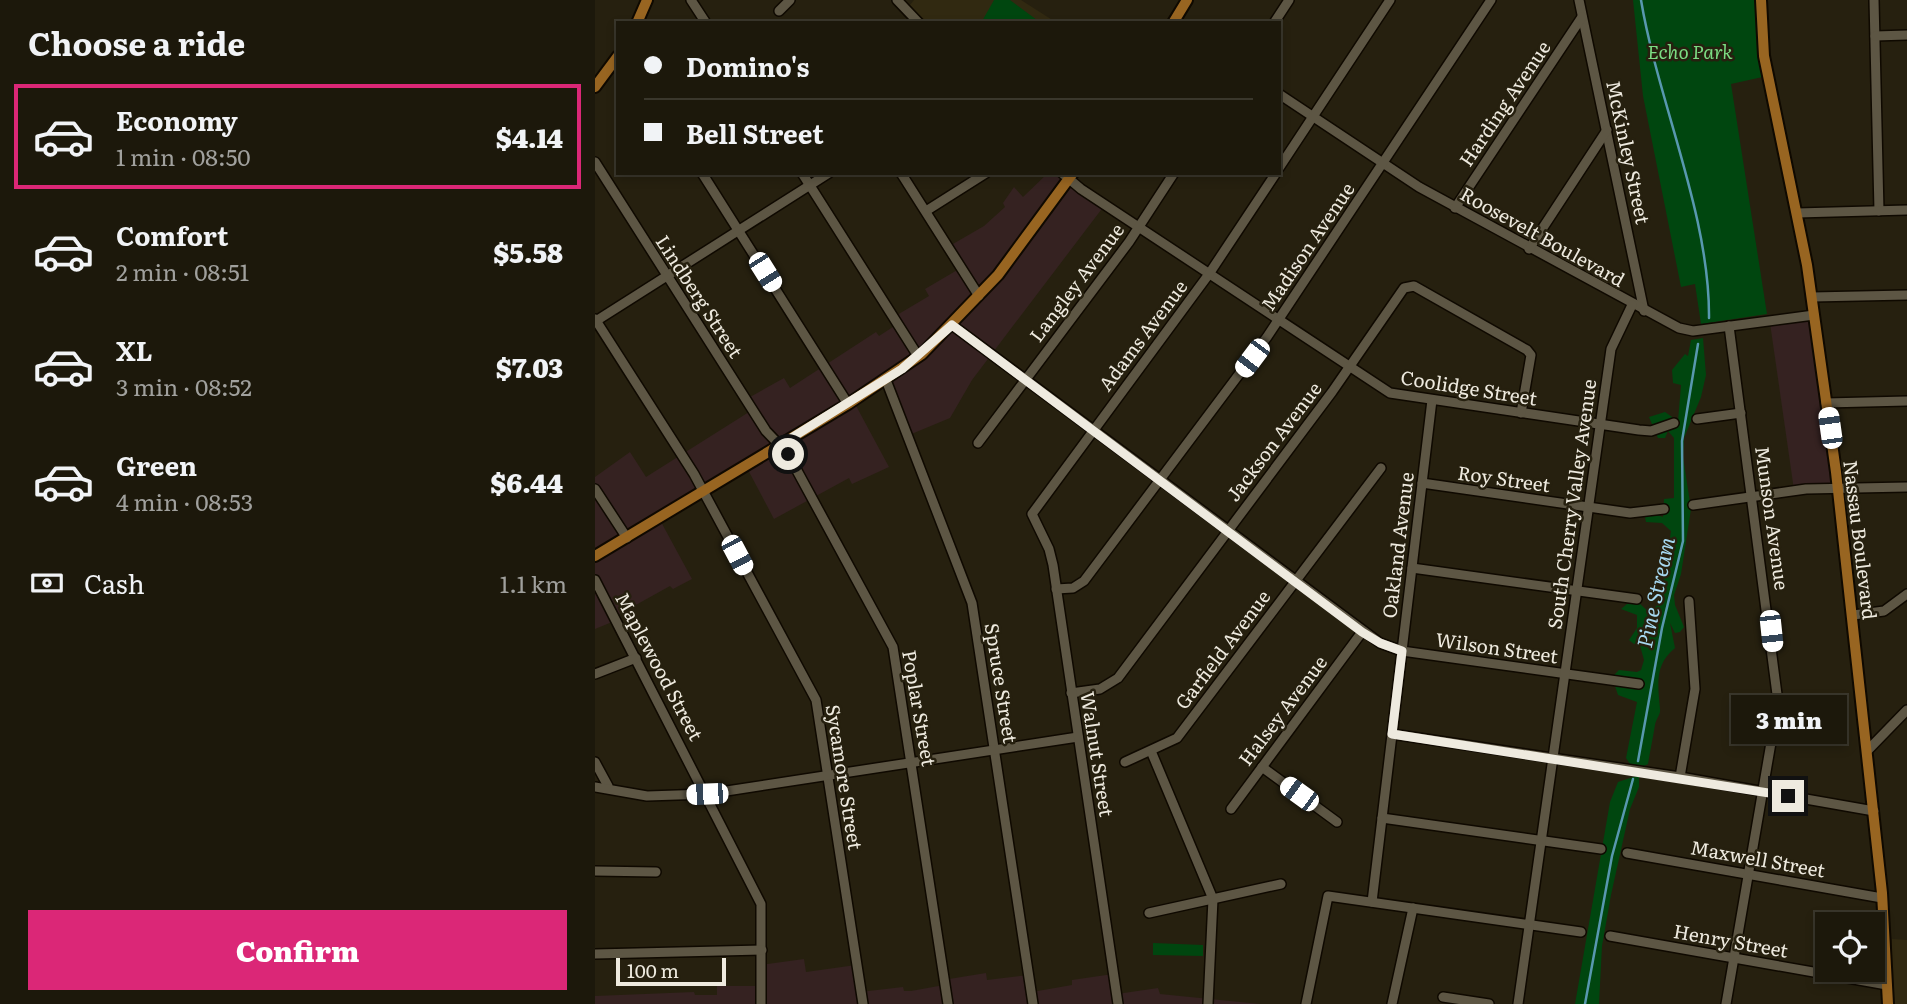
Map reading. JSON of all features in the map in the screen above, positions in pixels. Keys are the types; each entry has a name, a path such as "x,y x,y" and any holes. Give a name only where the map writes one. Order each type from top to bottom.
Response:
{"main road":[{"path":"638,21 647,0"},
{"path":"1174,21 1187,0"},
{"name":"Nassau Boulevard","path":"1761,0 1766,66 1812,297 1837,488 1868,750 1882,898 1888,1004"},
{"path":"595,87 616,59"},
{"path":"595,556 704,493 848,404 918,356 979,296 1068,175"}],"street":[{"path":"691,0 705,21"},
{"path":"779,10 790,0"},
{"path":"897,0 914,21"},
{"path":"1275,21 1289,0"},
{"path":"1281,165 1390,0"},
{"name":"Madison Avenue","path":"1056,589 1073,587 1084,581 1279,320 1491,0"},
{"name":"McKinley Street","path":"1579,0 1644,311"},
{"path":"1874,0 1879,211"},
{"name":"Harding Avenue","path":"1455,208 1582,17"},
{"path":"1875,36 1907,36"},
{"name":"Roosevelt Boulevard","path":"1281,95 1455,208 1632,305 1688,331 1814,315"},
{"path":"1529,248 1607,130"},
{"name":"Lindberg Street","path":"595,162 766,431 780,445"},
{"path":"703,175 848,404"},
{"path":"802,175 918,356"},
{"path":"596,320 826,175"},
{"path":"902,175 979,296"},
{"path":"926,211 983,175"},
{"name":"Coolidge Street","path":"1068,175 1139,227 1390,393 1651,431 1674,423"},
{"name":"Langley Avenue","path":"978,443 1139,227 1173,175"},
{"name":"Adams Avenue","path":"1032,514 1209,274 1275,175"},
{"path":"1797,213 1907,210"},
{"name":"Jackson Avenue","path":"1071,693 1100,689 1118,678 1349,367 1390,306 1409,285 1527,350 1531,355 1521,412"},
{"path":"1812,297 1907,295"},
{"name":"South Cherry Valley Avenue","path":"1518,1004 1611,349 1632,305"},
{"name":"Sycamore Street","path":"596,320 704,493 816,700 863,1004"},
{"name":"Wilson Street","path":"952,325 1380,643 1402,651 1639,684"},
{"name":"Munson Avenue","path":"1726,1004 1778,702 1730,326"},
{"name":"Spruce Street","path":"886,380 972,603 1033,1004"},
{"name":"Oakland Avenue","path":"1372,902 1432,400"},
{"path":"1826,403 1907,401"},
{"path":"1697,419 1741,413"},
{"name":"Poplar Street","path":"780,445 788,454 893,647 948,1004"},
{"name":"Garfield Avenue","path":"1125,762 1177,738 1381,468"},
{"name":"Roy Street","path":"1422,484 1630,513 1664,509"},
{"path":"1693,505 1837,488 1907,487"},
{"path":"595,489 627,538"},
{"name":"Walnut Street","path":"1032,514 1049,549 1118,1004"},
{"path":"1412,568 1637,599"},
{"name":"Maplewood Street","path":"595,580 761,904 761,1004"},
{"path":"1853,615 1884,611 1907,594"},
{"path":"1680,777 1695,689 1689,601"},
{"name":"Halsey Avenue","path":"1231,809 1362,632"},
{"path":"595,674 636,658"},
{"path":"1868,750 1907,710"},
{"path":"1392,734 1680,777 1874,811"},
{"path":"595,786 608,786 646,796 707,794 1078,737"},
{"path":"1151,751 1213,899 1207,1004"},
{"path":"595,762 608,786"},
{"path":"1262,767 1337,822"},
{"path":"1382,818 1601,849"},
{"name":"Maxwell Street","path":"1627,853 1882,898"},
{"path":"595,871 656,872"},
{"path":"1149,913 1281,884"},
{"path":"1306,1004 1328,896 1581,932"},
{"path":"1392,1004 1413,908"},
{"name":"Henry Street","path":"1610,936 1887,985"},
{"path":"595,954 762,950"},
{"path":"1443,997 1489,1004"}],"shaded area":[{"path":"914,0 1021,0 1054,21 924,21 910,5"},
{"path":"1046,175 1063,175 1104,206 972,380 950,418 909,435 887,381 854,402 889,467 852,484 849,478 774,519 747,468 660,520 692,579 673,589 670,586 616,616 617,620 595,629 595,477 630,452 646,477 749,412 743,401 784,378 790,388 876,332 879,336 896,325 892,318 929,296 925,289 959,269 946,248 984,226 1005,207 1003,203 1014,187 1023,197"},
{"path":"1813,317 1836,487 1794,490 1770,323"},
{"path":"1892,939 1907,940 1907,1004 1892,1004"},
{"path":"804,959 806,972 856,965 860,992 903,987 904,991 911,991 944,985 943,980 986,973 987,980 1028,975 1032,992 1072,985 1072,980 1113,974 1117,994 1158,988 1160,994 1260,1004 595,1004 595,996 694,992 695,995 717,995 717,986 760,986 761,965"}],"green space":[{"path":"994,0 1010,0 1038,21 982,21"},
{"name":"Echo Park","path":"1633,0 1761,0 1767,76 1731,84 1767,314 1701,324 1695,284 1681,287 1643,96"},
{"path":"1703,338 1706,375 1701,397 1684,438 1683,457 1691,509 1681,574 1674,595 1684,627 1675,633 1670,623 1675,648 1660,668 1660,711 1648,764 1630,764 1626,758 1637,702 1618,695 1612,677 1619,670 1641,670 1644,660 1639,642 1634,644 1629,640 1637,628 1637,615 1621,609 1627,604 1639,603 1650,613 1660,602 1671,531 1662,523 1646,522 1645,517 1655,514 1663,517 1664,499 1674,498 1674,438 1668,431 1665,438 1658,438 1649,417 1665,412 1678,421 1681,385 1673,383 1672,370 1685,354 1688,356 1691,340"},
{"path":"1639,775 1639,787 1630,809 1602,946 1599,1004 1575,1004 1610,802 1618,782"},
{"path":"1153,943 1203,945 1203,956 1153,955"}],"waterway":[{"name":"Pine Stream","path":"1641,0 1701,239 1709,318"},
{"name":"Pine Stream","path":"1638,761 1662,628 1683,541 1682,441 1698,344"},
{"name":"Pine Stream","path":"1585,1004 1612,856 1633,779"}],"route":[{"path":"788,454 780,445 902,369 935,343 952,325 1362,632 1380,643 1402,651 1392,734 1788,796"}]}
